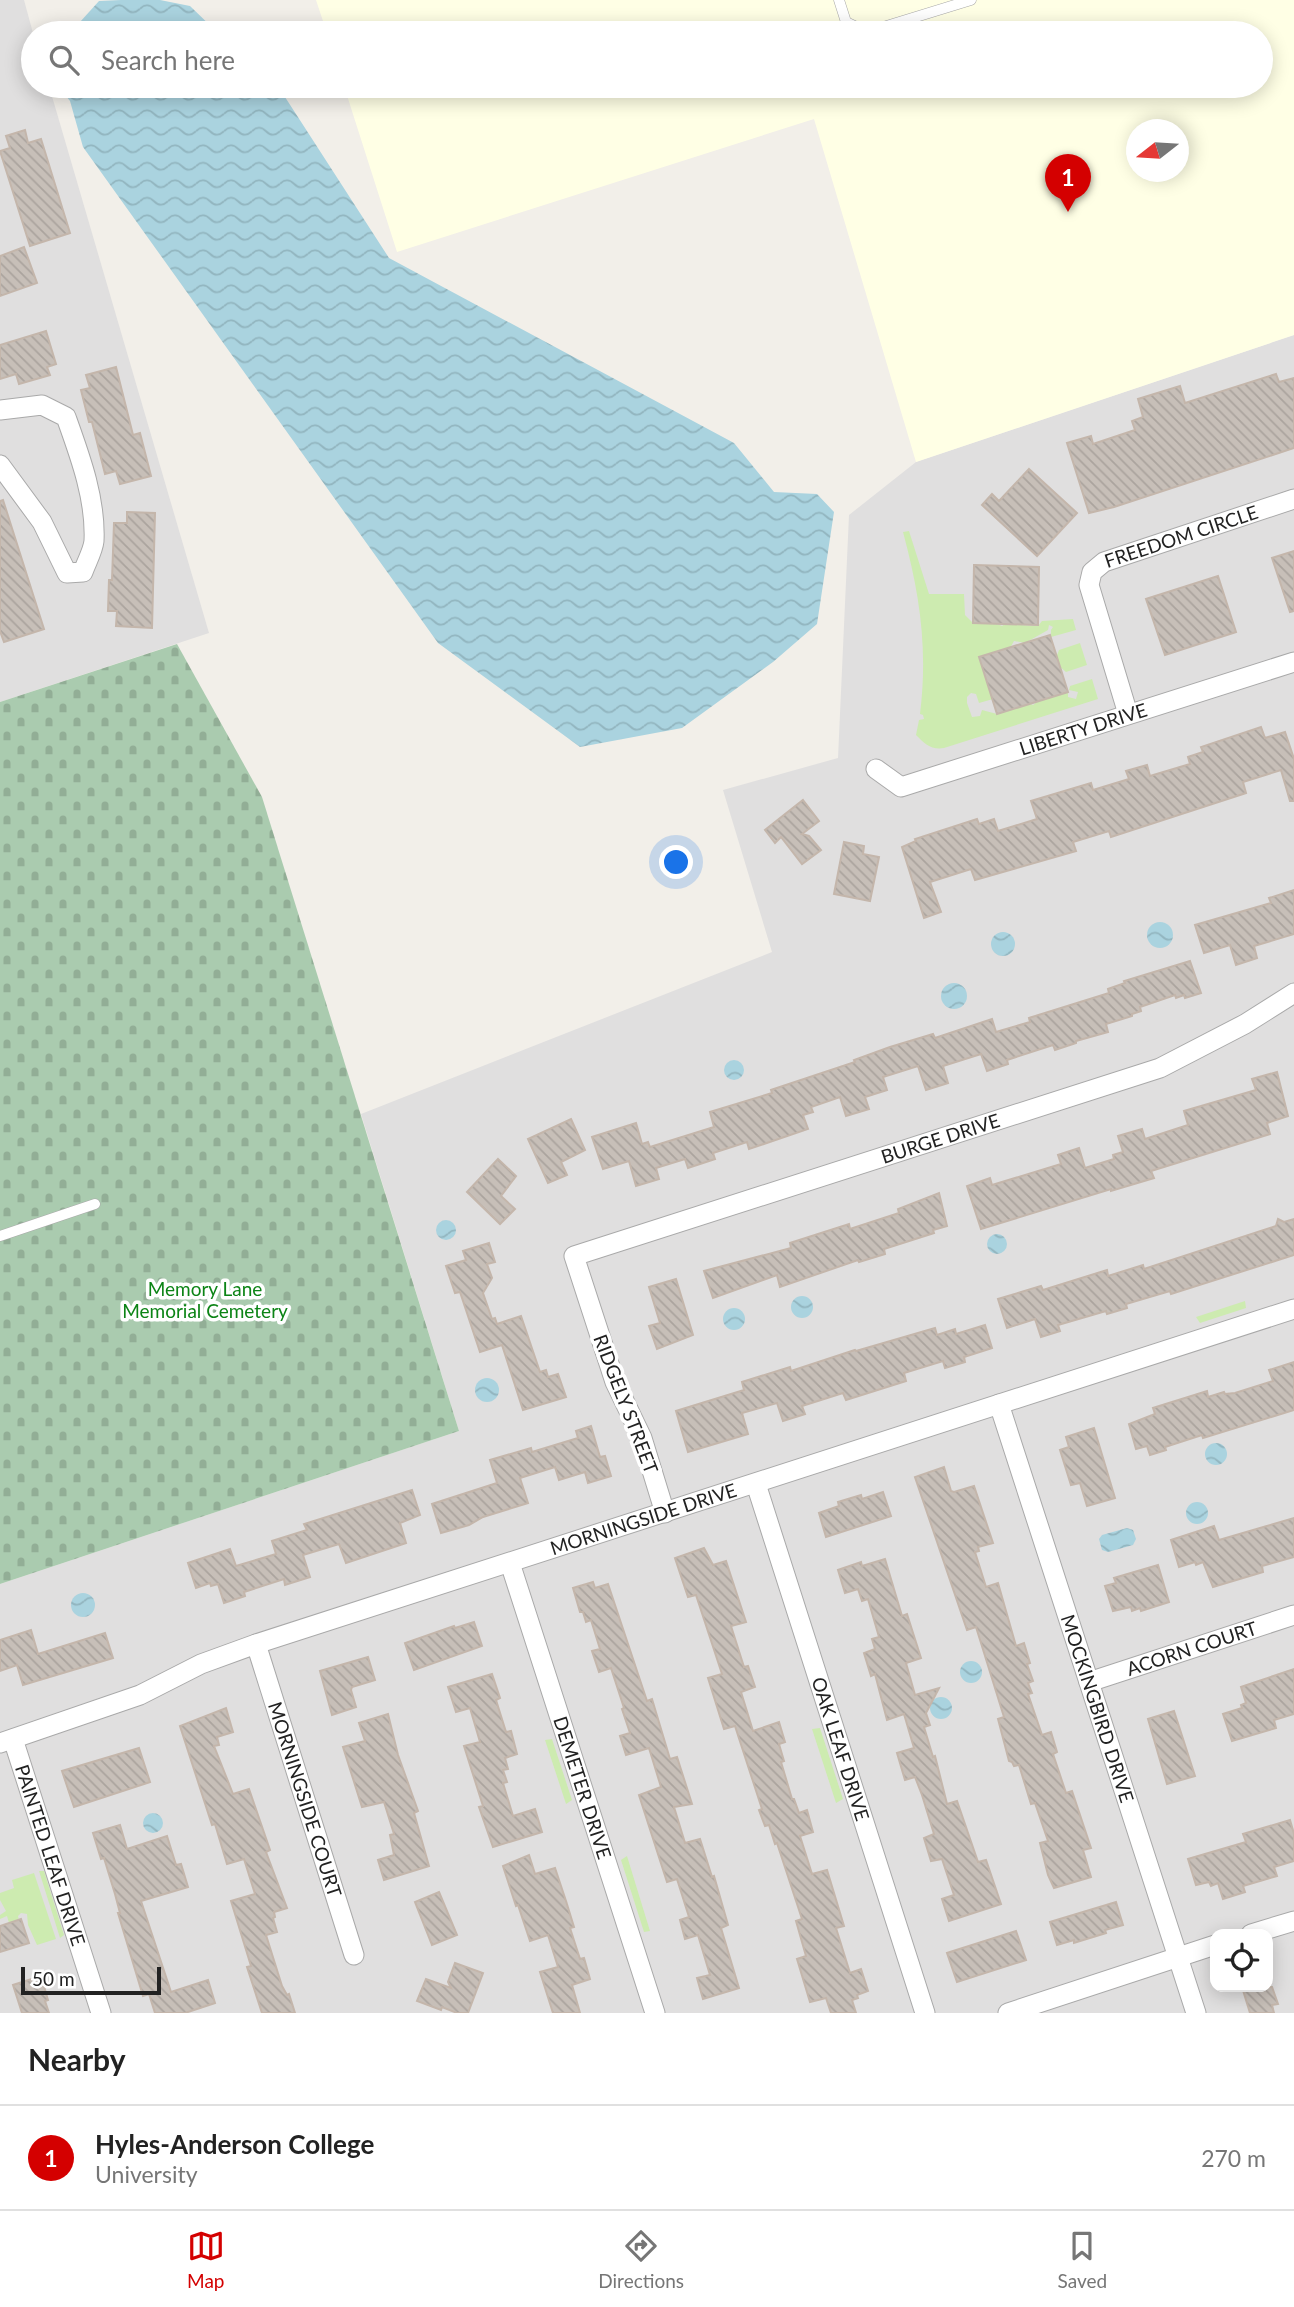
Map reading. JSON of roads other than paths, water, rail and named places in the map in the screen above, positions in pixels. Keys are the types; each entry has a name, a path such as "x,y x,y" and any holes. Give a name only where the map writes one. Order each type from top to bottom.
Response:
{"street":[{"path":"0,410 42,405 66,417 81,460 92,506 94,543 83,572 67,573 42,522 0,465"},
{"name":"FREEDOM CIRCLE","path":"1128,714 1089,585 1092,572 1104,562 1294,499"},
{"name":"LIBERTY DRIVE","path":"876,769 901,787 1294,662"},
{"name":"BURGE DRIVE","path":"574,1256 1160,1068 1245,1024 1294,993"},
{"name":"RIDGELY STREET","path":"574,1256 615,1382 642,1438 665,1513"},
{"name":"MORNINGSIDE DRIVE","path":"6,1741 140,1695 201,1664 256,1644 1294,1309"},
{"name":"MOCKINGBIRD DRIVE","path":"999,1404 1196,2013"},
{"name":"OAK LEAF DRIVE","path":"756,1484 925,2013"},
{"name":"DEMETER DRIVE","path":"510,1563 655,2013"},
{"name":"ACORN COURT","path":"1089,1682 1294,1615"},
{"name":"MORNINGSIDE COURT","path":"256,1644 354,1955"},
{"name":"PAINTED LEAF DRIVE","path":"6,1741 101,2013"},
{"path":"1268,1929 1294,1921"},
{"path":"1007,2013 1210,1946"}],"lane":[{"path":"839,0 846,21"},
{"path":"903,21 971,0"},
{"path":"0,1236 95,1204"}],"water":[{"path":"160,0 190,6 206,21 81,21 99,1"},
{"path":"68,98 286,98 389,258 734,443 774,492 817,494 834,512 817,624 773,662 682,728 580,747 438,643 83,147"},
{"path":"1160,922 1169,926 1173,935 1169,944 1160,948 1151,944 1147,935 1151,926"},
{"path":"1003,932 1011,936 1015,944 1011,952 1003,956 995,952 991,944 995,936"},
{"path":"954,983 963,987 967,996 963,1005 954,1009 945,1005 941,996 945,987"},
{"path":"734,1060 741,1063 744,1070 741,1077 734,1080 727,1077 724,1070 727,1063"},
{"path":"446,1220 453,1223 456,1230 453,1237 446,1240 439,1237 436,1230 439,1223"},
{"path":"997,1234 1004,1237 1007,1244 1004,1251 997,1254 990,1251 987,1244 990,1237"},
{"path":"802,1296 810,1299 813,1307 810,1315 802,1318 794,1315 791,1307 794,1299"},
{"path":"734,1308 742,1311 745,1319 742,1327 734,1330 726,1327 723,1319 726,1311"},
{"path":"487,1378 495,1382 499,1390 495,1398 487,1402 479,1398 475,1390 479,1382"},
{"path":"1216,1443 1224,1446 1227,1454 1224,1462 1216,1465 1208,1462 1205,1454 1208,1446"},
{"path":"1197,1502 1205,1505 1208,1513 1205,1521 1197,1524 1189,1521 1186,1513 1189,1505"},
{"path":"1127,1528 1133,1530 1136,1539 1133,1545 1108,1552 1102,1550 1099,1539 1102,1535"},
{"path":"83,1593 91,1597 95,1605 91,1613 83,1617 75,1613 71,1605 75,1597"},
{"path":"971,1661 979,1664 982,1672 979,1680 971,1683 963,1680 960,1672 963,1664"},
{"path":"941,1697 949,1700 952,1708 949,1716 941,1719 933,1716 930,1708 933,1700"},
{"path":"153,1813 160,1816 163,1823 160,1830 153,1833 146,1830 143,1823 146,1816"}],"place":[{"name":"Hyles-Anderson College","path":"1068,212"}],"park label":[{"name":"Memory Lane Memorial Cemetery","path":"205,1300"}]}
